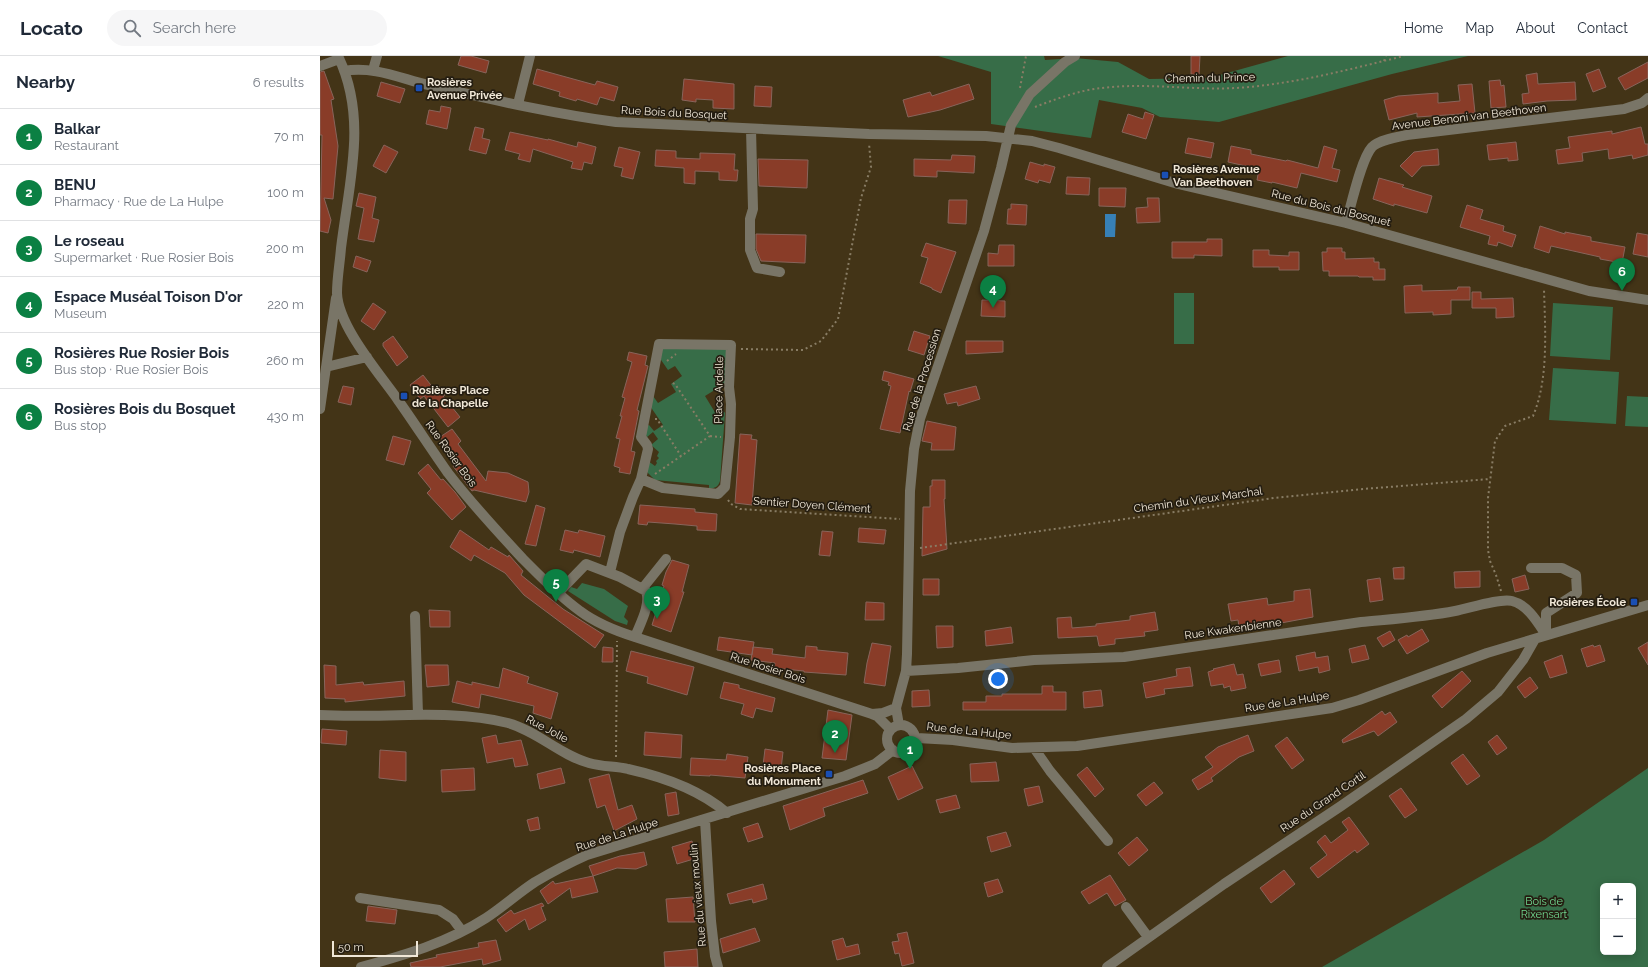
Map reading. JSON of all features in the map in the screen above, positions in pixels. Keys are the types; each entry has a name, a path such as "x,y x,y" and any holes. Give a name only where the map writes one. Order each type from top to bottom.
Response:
{"street":[{"path":"373,70 377,56"},
{"path":"518,104 530,56"},
{"name":"Rue de la Procession","path":"894,727 896,708 906,671 909,519 912,467 920,419 984,232 1011,125 1030,94 1047,76 1075,56"},
{"path":"320,66 338,58"},
{"name":"Rue Rosier Bois","path":"338,58 344,71 352,99 355,132 337,295 347,327 366,357 448,473 473,504 510,546 558,593 580,612 618,631 872,714 894,727"},
{"name":"Rue Bois du Bosquet","path":"344,71 373,70 426,84 577,117 616,122 869,134 986,136 1008,138"},
{"name":"Avenue Benoni van Beethoven","path":"1346,223 1365,159 1372,147 1391,139 1407,135 1624,109 1642,103 1648,98"},
{"path":"751,129 752,209 750,219 750,250 757,268 780,272"},
{"name":"Rue du Bois du Bosquet","path":"1008,138 1032,141 1060,148 1178,184 1346,223 1590,291 1648,300"},
{"path":"320,409 337,295"},
{"name":"Place Ardelle","path":"644,480 648,449 641,437 659,344 731,345 729,387 731,404 730,437 725,487 721,492"},
{"path":"326,366 366,357"},
{"path":"610,572 620,532 633,497 644,480 663,488 718,494 721,492"},
{"path":"642,589 666,559"},
{"path":"558,593 586,564 610,572 646,591 648,597 647,604 635,637"},
{"path":"1531,568 1562,568 1576,576 1577,594 1546,613 1546,635"},
{"name":"Rue Kwakenbienne","path":"906,671 958,668 1034,660 1124,657 1361,622 1454,611 1503,600 1513,601 1524,607 1536,620 1546,635"},
{"name":"Rue de La Hulpe","path":"916,738 953,740 1012,748 1077,746 1332,708 1359,700 1487,653 1648,605"},
{"path":"414,616 418,715"},
{"name":"Rue du Grand Cortil","path":"1107,967 1148,937 1466,718 1498,692 1522,660 1535,639"},
{"path":"872,714 883,713 896,708"},
{"name":"Rue Jolie","path":"320,715 418,715 459,717 508,723 522,728 587,762 628,769 689,789 714,802 727,813"},
{"path":"904,725 912,728 916,738 915,745 906,752 899,753 889,746 887,734 894,727 904,725"},
{"path":"1034,748 1050,771 1108,841"},
{"name":"Rue de La Hulpe","path":"361,967 427,948 462,931 485,918 546,876 587,855 705,820 863,770 875,764 893,750"},
{"name":"Rue du vieux moulin","path":"705,820 711,921 715,956 718,967"},
{"path":"360,898 439,910 453,919 462,931"},
{"path":"1126,907 1148,937"}],"path":[{"path":"1020,90 1026,56"},
{"path":"1384,61 1386,56"},
{"name":"Chemin du Prince","path":"1017,113 1057,98 1101,88 1132,86 1212,89 1248,87 1308,80 1404,56"},
{"path":"732,349 803,350 821,341 838,319 862,198 871,167 869,134"},
{"path":"1503,600 1496,575 1490,561 1488,550 1488,498 1490,479 1495,441 1505,426 1533,416 1539,402 1545,347 1544,278"},
{"path":"644,480 710,436 675,384 670,382"},
{"path":"654,419 657,419 681,456"},
{"name":"Chemin du Vieux Marchal","path":"909,550 1274,498 1364,488 1490,479"},
{"name":"Sentier Doyen Clément","path":"721,492 731,504 740,509 909,519"},
{"path":"616,768 618,631"}],"green space":[{"path":"938,56 1044,56 1045,60 1075,58 1118,62 1149,79 1209,78 1288,56 1468,56 1392,74 1219,122 1160,117 1142,108 1099,100 1091,138 991,124 991,72"},
{"path":"1174,293 1194,293 1194,344 1174,344"},
{"path":"1553,303 1613,307 1610,360 1550,356"},
{"path":"662,348 728,348 726,383 705,396 716,414 723,410 725,413 720,481 715,488 709,489 709,485 655,480 646,471 648,461 655,466 657,463 656,461 659,458 657,456 659,452 651,445 658,439 653,432 647,437 644,432 645,427 649,425 654,431 663,425 650,406 653,396 658,403 676,392 671,384 682,376 675,366 668,370 659,357"},
{"path":"1553,368 1619,372 1616,424 1549,420"},
{"path":"1627,396 1648,397 1648,427 1625,426"},
{"path":"582,583 604,589 628,606 624,617 628,621 627,625 615,621 568,591 571,587 577,589"},
{"name":"Bois de Rixensart","path":"1648,768 1648,967 1322,967 1544,840"}],"water":[{"path":"1105,214 1116,214 1115,237 1105,237"}],"building":[{"path":"461,56 471,56 489,61 486,73 458,65"},
{"path":"1191,56 1200,56 1199,75 1191,74"},
{"path":"1648,62 1648,78 1625,90 1618,78"},
{"path":"537,69 595,85 597,81 618,87 614,101 600,97 597,105 577,99 576,101 559,96 560,92 533,84"},
{"path":"1599,69 1606,87 1593,92 1586,74"},
{"path":"324,71 334,99 331,100 338,146 333,199 324,198 331,220 328,233 320,231 322,135 320,135 320,72"},
{"path":"1537,73 1538,84 1575,82 1576,100 1523,104 1522,94 1529,93 1526,75"},
{"path":"684,79 734,84 734,109 713,108 713,100 696,99 696,102 682,100"},
{"path":"1500,80 1501,86 1504,85 1506,107 1491,108 1489,81"},
{"path":"381,82 405,89 400,103 377,96"},
{"path":"969,84 974,99 940,110 908,117 903,100 930,92 932,96"},
{"path":"1472,84 1475,113 1417,117 1417,113 1389,120 1384,100 1398,96 1438,93 1438,103 1460,101 1458,85"},
{"path":"755,86 772,87 771,107 754,106"},
{"path":"441,106 451,108 447,129 426,124 429,110 440,112"},
{"path":"1145,112 1154,115 1146,139 1122,132 1128,114 1143,119"},
{"path":"475,127 484,129 482,138 490,140 486,154 469,150"},
{"path":"1641,127 1645,144 1648,144 1648,155 1633,159 1632,155 1609,159 1608,149 1582,153 1583,161 1558,164 1556,150 1570,148 1568,137 1612,131 1612,134"},
{"path":"510,132 548,139 577,147 578,142 596,147 592,164 584,162 582,170 571,168 573,162 533,149 530,162 518,159 520,154 505,150"},
{"path":"1188,138 1214,143 1211,158 1185,153"},
{"path":"1516,142 1518,160 1508,161 1508,158 1489,160 1487,145"},
{"path":"384,145 398,152 386,173 373,166"},
{"path":"1231,146 1251,150 1251,154 1287,160 1318,168 1324,146 1337,150 1332,168 1340,170 1337,182 1301,173 1297,188 1257,180 1259,169 1228,162"},
{"path":"619,147 640,152 633,179 621,176 623,168 614,166"},
{"path":"1438,149 1439,165 1422,166 1412,177 1400,166 1414,152"},
{"path":"656,150 676,151 676,158 700,159 700,153 735,154 734,170 738,170 737,181 719,180 719,172 695,171 695,184 684,183 684,168 655,166"},
{"path":"952,155 975,156 974,173 937,171 937,177 914,176 914,159 951,160"},
{"path":"758,159 808,160 807,188 759,186"},
{"path":"1030,162 1055,167 1050,183 1039,180 1038,183 1025,179"},
{"path":"1067,177 1090,178 1089,195 1066,194"},
{"path":"1379,178 1404,185 1402,187 1432,196 1427,213 1394,204 1394,206 1373,199"},
{"path":"1099,188 1126,188 1125,207 1099,206"},
{"path":"359,193 376,197 372,218 379,220 374,242 358,239 364,208 356,206"},
{"path":"1147,198 1159,198 1160,222 1137,223 1136,208 1148,207"},
{"path":"949,200 967,200 966,224 948,223"},
{"path":"1011,204 1027,205 1026,225 1007,224 1008,209 1011,209"},
{"path":"1467,205 1483,210 1480,219 1504,226 1503,231 1516,235 1512,247 1498,242 1497,246 1488,244 1490,236 1460,227"},
{"path":"1540,226 1565,234 1565,232 1591,237 1591,241 1625,247 1622,263 1600,259 1600,257 1551,246 1549,253 1534,248"},
{"path":"1637,233 1648,235 1648,257 1633,254"},
{"path":"756,234 806,235 805,263 761,261 756,249"},
{"path":"1207,239 1222,239 1222,256 1194,255 1194,258 1172,258 1172,242 1207,242"},
{"path":"926,243 956,252 941,293 920,283 928,258 921,256"},
{"path":"999,245 1014,245 1014,266 988,266 988,253 998,254"},
{"path":"1327,248 1342,248 1342,252 1345,252 1345,259 1374,258 1374,262 1379,262 1379,269 1385,269 1385,280 1373,280 1373,277 1329,276 1329,271 1323,271 1322,252 1327,252"},
{"path":"1253,250 1269,250 1269,255 1289,256 1289,252 1299,252 1299,270 1279,270 1279,267 1253,267"},
{"path":"356,256 371,261 367,272 353,267"},
{"path":"1422,285 1422,291 1457,290 1458,287 1470,287 1470,300 1451,300 1451,314 1433,315 1433,312 1405,313 1404,286"},
{"path":"1472,292 1481,292 1481,299 1513,298 1514,317 1496,318 1496,308 1472,308"},
{"path":"982,300 1005,301 1005,317 981,316"},
{"path":"373,303 386,312 374,330 361,321"},
{"path":"914,331 930,336 924,355 908,350"},
{"path":"393,336 408,357 397,366 383,346 383,343"},
{"path":"966,341 1003,341 1003,352 966,354"},
{"path":"629,352 647,356 645,365 648,366 637,410 639,411 631,451 635,452 630,474 619,472 620,468 614,466 620,439 616,438 625,398 622,397 632,362 627,360"},
{"path":"884,371 914,379 910,392 909,391 900,433 880,429 891,386 888,385 889,382 882,380"},
{"path":"423,375 434,389 439,386 445,395 443,396 460,417 448,427 424,396 420,399 410,385"},
{"path":"343,386 354,388 351,405 338,402"},
{"path":"976,386 980,399 958,406 957,402 947,404 944,394"},
{"path":"927,421 956,427 954,450 931,450 932,443 922,441"},
{"path":"452,429 461,441 458,444 486,481 488,471 508,473 528,482 529,492 526,502 474,490 472,491 453,466 459,462 440,437"},
{"path":"740,434 752,435 751,439 757,440 752,505 735,503"},
{"path":"393,436 411,441 404,465 386,460"},
{"path":"428,464 441,480 443,479 455,492 466,507 452,520 427,493 431,489 418,473"},
{"path":"932,480 945,480 944,499 947,549 922,556 923,507 930,507 930,486 932,486"},
{"path":"536,505 545,508 536,546 525,544"},
{"path":"640,505 695,509 695,512 717,514 716,531 697,530 697,526 675,524 648,522 647,525 638,524"},
{"path":"859,528 886,530 884,544 858,542"},
{"path":"460,530 489,550 491,547 508,557 509,555 523,571 521,575 563,609 604,635 595,648 524,595 505,573 474,555 471,561 450,547"},
{"path":"565,530 578,533 579,530 605,536 600,557 574,550 573,553 560,550"},
{"path":"822,531 833,532 830,556 819,555"},
{"path":"672,560 689,565 682,592 684,592 671,632 652,625 664,586 662,585 666,572"},
{"path":"1404,567 1404,579 1394,579 1393,568"},
{"path":"1480,571 1480,587 1455,588 1454,572"},
{"path":"1525,575 1529,589 1515,592 1512,579"},
{"path":"1380,578 1383,600 1370,602 1367,580"},
{"path":"923,579 939,579 939,595 923,595"},
{"path":"1310,589 1313,617 1281,623 1281,621 1239,627 1238,620 1231,621 1228,604 1267,598 1268,605 1294,601 1294,591"},
{"path":"866,602 884,603 884,620 865,620"},
{"path":"429,610 450,611 450,627 430,627"},
{"path":"1155,612 1158,630 1144,632 1145,636 1115,639 1115,644 1099,646 1097,636 1058,638 1057,618 1071,617 1072,628 1096,626 1096,624 1130,620 1130,616"},
{"path":"936,626 953,626 953,647 937,648"},
{"path":"1011,627 1013,643 986,646 985,631"},
{"path":"1422,629 1429,641 1407,654 1398,640 1407,635 1408,637"},
{"path":"1390,631 1395,640 1383,647 1377,638"},
{"path":"719,637 754,642 752,655 717,650"},
{"path":"1648,642 1648,665 1638,648"},
{"path":"872,643 891,646 885,686 864,683"},
{"path":"1365,645 1369,659 1352,663 1349,649"},
{"path":"1593,645 1594,647 1600,645 1605,661 1587,667 1581,649"},
{"path":"806,646 817,647 817,650 848,653 846,675 774,668 775,663 751,660 753,647 773,649 772,654 805,658"},
{"path":"603,647 613,648 613,662 602,662"},
{"path":"631,651 694,667 687,695 647,683 648,677 626,671"},
{"path":"1315,652 1316,658 1328,656 1330,670 1319,673 1318,667 1299,671 1296,656"},
{"path":"1562,655 1567,673 1550,678 1544,662"},
{"path":"1279,660 1281,672 1261,676 1258,664"},
{"path":"1234,664 1237,675 1243,674 1246,688 1231,691 1230,686 1224,688 1223,684 1211,686 1208,672 1214,670 1213,669"},
{"path":"324,665 336,666 336,685 363,682 364,685 404,681 405,696 345,702 345,699 325,698"},
{"path":"425,665 448,665 449,685 427,687"},
{"path":"1190,667 1193,686 1164,689 1165,694 1146,698 1143,683 1177,676 1176,669"},
{"path":"503,668 529,677 527,683 558,693 551,719 533,713 534,706 481,694 479,708 452,702 457,681 472,685 472,682 499,688"},
{"path":"1462,671 1471,681 1442,708 1432,696"},
{"path":"1530,677 1538,688 1525,698 1517,687"},
{"path":"724,682 739,685 739,688 775,698 772,712 756,708 753,718 741,714 744,704 720,698"},
{"path":"1042,686 1053,686 1053,692 1066,692 1066,710 963,710 963,702 986,702 986,696 1002,696 1002,694 1042,694"},
{"path":"929,690 930,706 912,707 912,691"},
{"path":"1101,690 1103,706 1084,708 1083,692"},
{"path":"828,710 852,715 846,760 822,758"},
{"path":"1382,711 1385,715 1390,712 1397,722 1378,736 1374,731 1343,743 1342,740"},
{"path":"322,729 347,731 346,745 321,743"},
{"path":"645,732 682,735 681,758 644,755"},
{"path":"496,735 498,744 521,740 528,765 515,767 513,758 487,763 482,738"},
{"path":"1248,735 1254,751 1239,757 1211,778 1213,781 1198,790 1192,780 1213,767 1205,757 1218,747"},
{"path":"1497,735 1507,748 1497,755 1488,742"},
{"path":"1287,737 1304,760 1292,769 1275,746"},
{"path":"765,749 783,752 781,769 763,766"},
{"path":"380,750 406,752 406,781 379,778"},
{"path":"727,754 748,757 745,778 690,775 691,758 726,760"},
{"path":"1463,754 1480,776 1467,785 1451,763"},
{"path":"996,762 999,781 971,782 970,764"},
{"path":"912,766 923,788 898,800 888,777"},
{"path":"1087,767 1104,789 1095,797 1077,775"},
{"path":"474,768 475,790 442,792 441,770"},
{"path":"561,768 565,783 540,789 537,774"},
{"path":"609,774 618,810 632,805 637,819 614,831 605,805 597,808 589,779"},
{"path":"863,780 868,793 823,808 825,816 790,830 783,806"},
{"path":"1154,782 1163,793 1146,806 1137,795"},
{"path":"1039,786 1043,802 1028,806 1024,789"},
{"path":"1401,788 1417,810 1405,818 1389,796"},
{"path":"676,792 679,814 668,816 665,794"},
{"path":"956,795 960,808 940,813 936,800"},
{"path":"538,817 540,829 530,831 527,820"},
{"path":"1349,817 1369,844 1357,853 1355,850 1318,878 1310,868 1327,855 1317,842 1325,835 1331,843 1348,830 1342,822"},
{"path":"758,823 763,837 748,842 743,828"},
{"path":"1006,832 1011,846 991,852 987,837"},
{"path":"1137,837 1148,850 1129,866 1118,853"},
{"path":"692,841 697,858 677,864 672,847"},
{"path":"644,852 647,865 636,869 617,868 593,876 589,866 620,856"},
{"path":"1284,870 1295,884 1271,903 1260,888"},
{"path":"1110,875 1126,900 1115,906 1107,893 1089,904 1081,892"},
{"path":"593,876 598,892 572,898 570,888 548,904 540,891 553,881 555,884"},
{"path":"998,879 1003,892 988,897 984,883"},
{"path":"763,884 767,899 753,903 752,899 730,904 727,894"},
{"path":"693,897 695,922 668,922 666,899"},
{"path":"542,903 544,906 541,907 546,920 529,930 525,919 506,932 497,920 511,910 514,914"},
{"path":"368,906 397,910 395,924 366,921"},
{"path":"755,928 760,941 723,953 720,939"},
{"path":"907,932 914,963 902,966 899,953 895,954 892,942 899,941 897,934"},
{"path":"843,938 846,947 858,944 860,954 837,960 832,941"},
{"path":"496,940 501,960 483,965 482,959 440,967 411,967 410,963 437,957 436,955 479,947 478,943"},
{"path":"697,949 698,967 665,967 664,952"}],"place":[{"name":"Rosières Avenue Privée","path":"419,88"},
{"name":"Rosières Avenue Van Beethoven","path":"1165,175"},
{"name":"Rosières Bois du Bosquet","path":"1622,291"},
{"name":"Espace Muséal Toison D'or","path":"993,308"},
{"name":"Rosières Place de la Chapelle","path":"404,396"},
{"name":"Rosières Rue Rosier Bois","path":"556,602"},
{"name":"Rosières École","path":"1634,602"},
{"name":"Le roseau","path":"657,619"},
{"name":"BENU","path":"835,753"},
{"name":"Balkar","path":"910,769"},
{"name":"Rosières Place du Monument","path":"829,774"}]}
